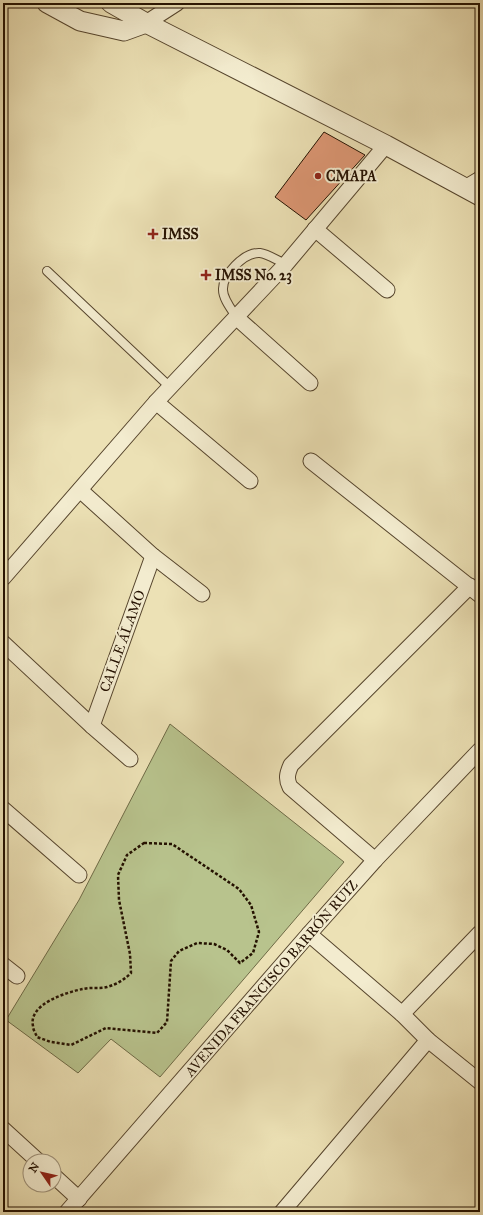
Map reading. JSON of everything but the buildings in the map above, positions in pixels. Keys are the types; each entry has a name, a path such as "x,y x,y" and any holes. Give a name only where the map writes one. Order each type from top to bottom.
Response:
{"street":[{"path":"47,3 80,21 124,31 146,22 177,3"},
{"path":"111,3 386,145 475,188"},
{"path":"3,578 156,402 286,264 386,145"},
{"path":"315,229 387,290"},
{"path":"236,318 310,383"},
{"path":"156,402 250,481"},
{"path":"311,461 475,590 291,765 288,772 287,780 290,787 375,860"},
{"path":"80,490 153,556 202,594"},
{"name":"CALLE ÁLAMO","path":"92,726 153,556"},
{"path":"3,643 92,726 130,759"},
{"name":"AVENIDA FRANCISCO BARRÓN RUIZ","path":"67,1212 308,934 375,860 480,750"},
{"path":"3,809 79,875"},
{"path":"402,1014 480,933"},
{"path":"308,934 402,1014 428,1040 480,1082"},
{"path":"3,965 17,976"},
{"path":"282,1212 428,1040"},
{"path":"3,1129 29,1153"},
{"path":"62,1183 79,1199"}],"lane":[{"path":"236,318 222,291 224,282 242,260 248,255 260,253 286,264"},
{"path":"47,271 170,387"}],"path":[{"path":"144,843 172,844 239,889 251,905 259,932 253,953 240,963 227,950 214,944 197,943 179,951 171,961 167,1022 157,1033 106,1028 71,1045 51,1042 37,1037 32,1025 36,1012 48,1000 70,992 106,987 122,982 131,973 130,954 119,900 118,875 127,855 144,843"}],"green space":[{"path":"170,724 344,862 160,1077 111,1039 78,1073 6,1020 79,900"}],"place":[{"name":"CMAPA","path":"318,176"},
{"name":"IMSS","path":"153,234"},
{"name":"IMSS No. 23","path":"206,275"}]}
